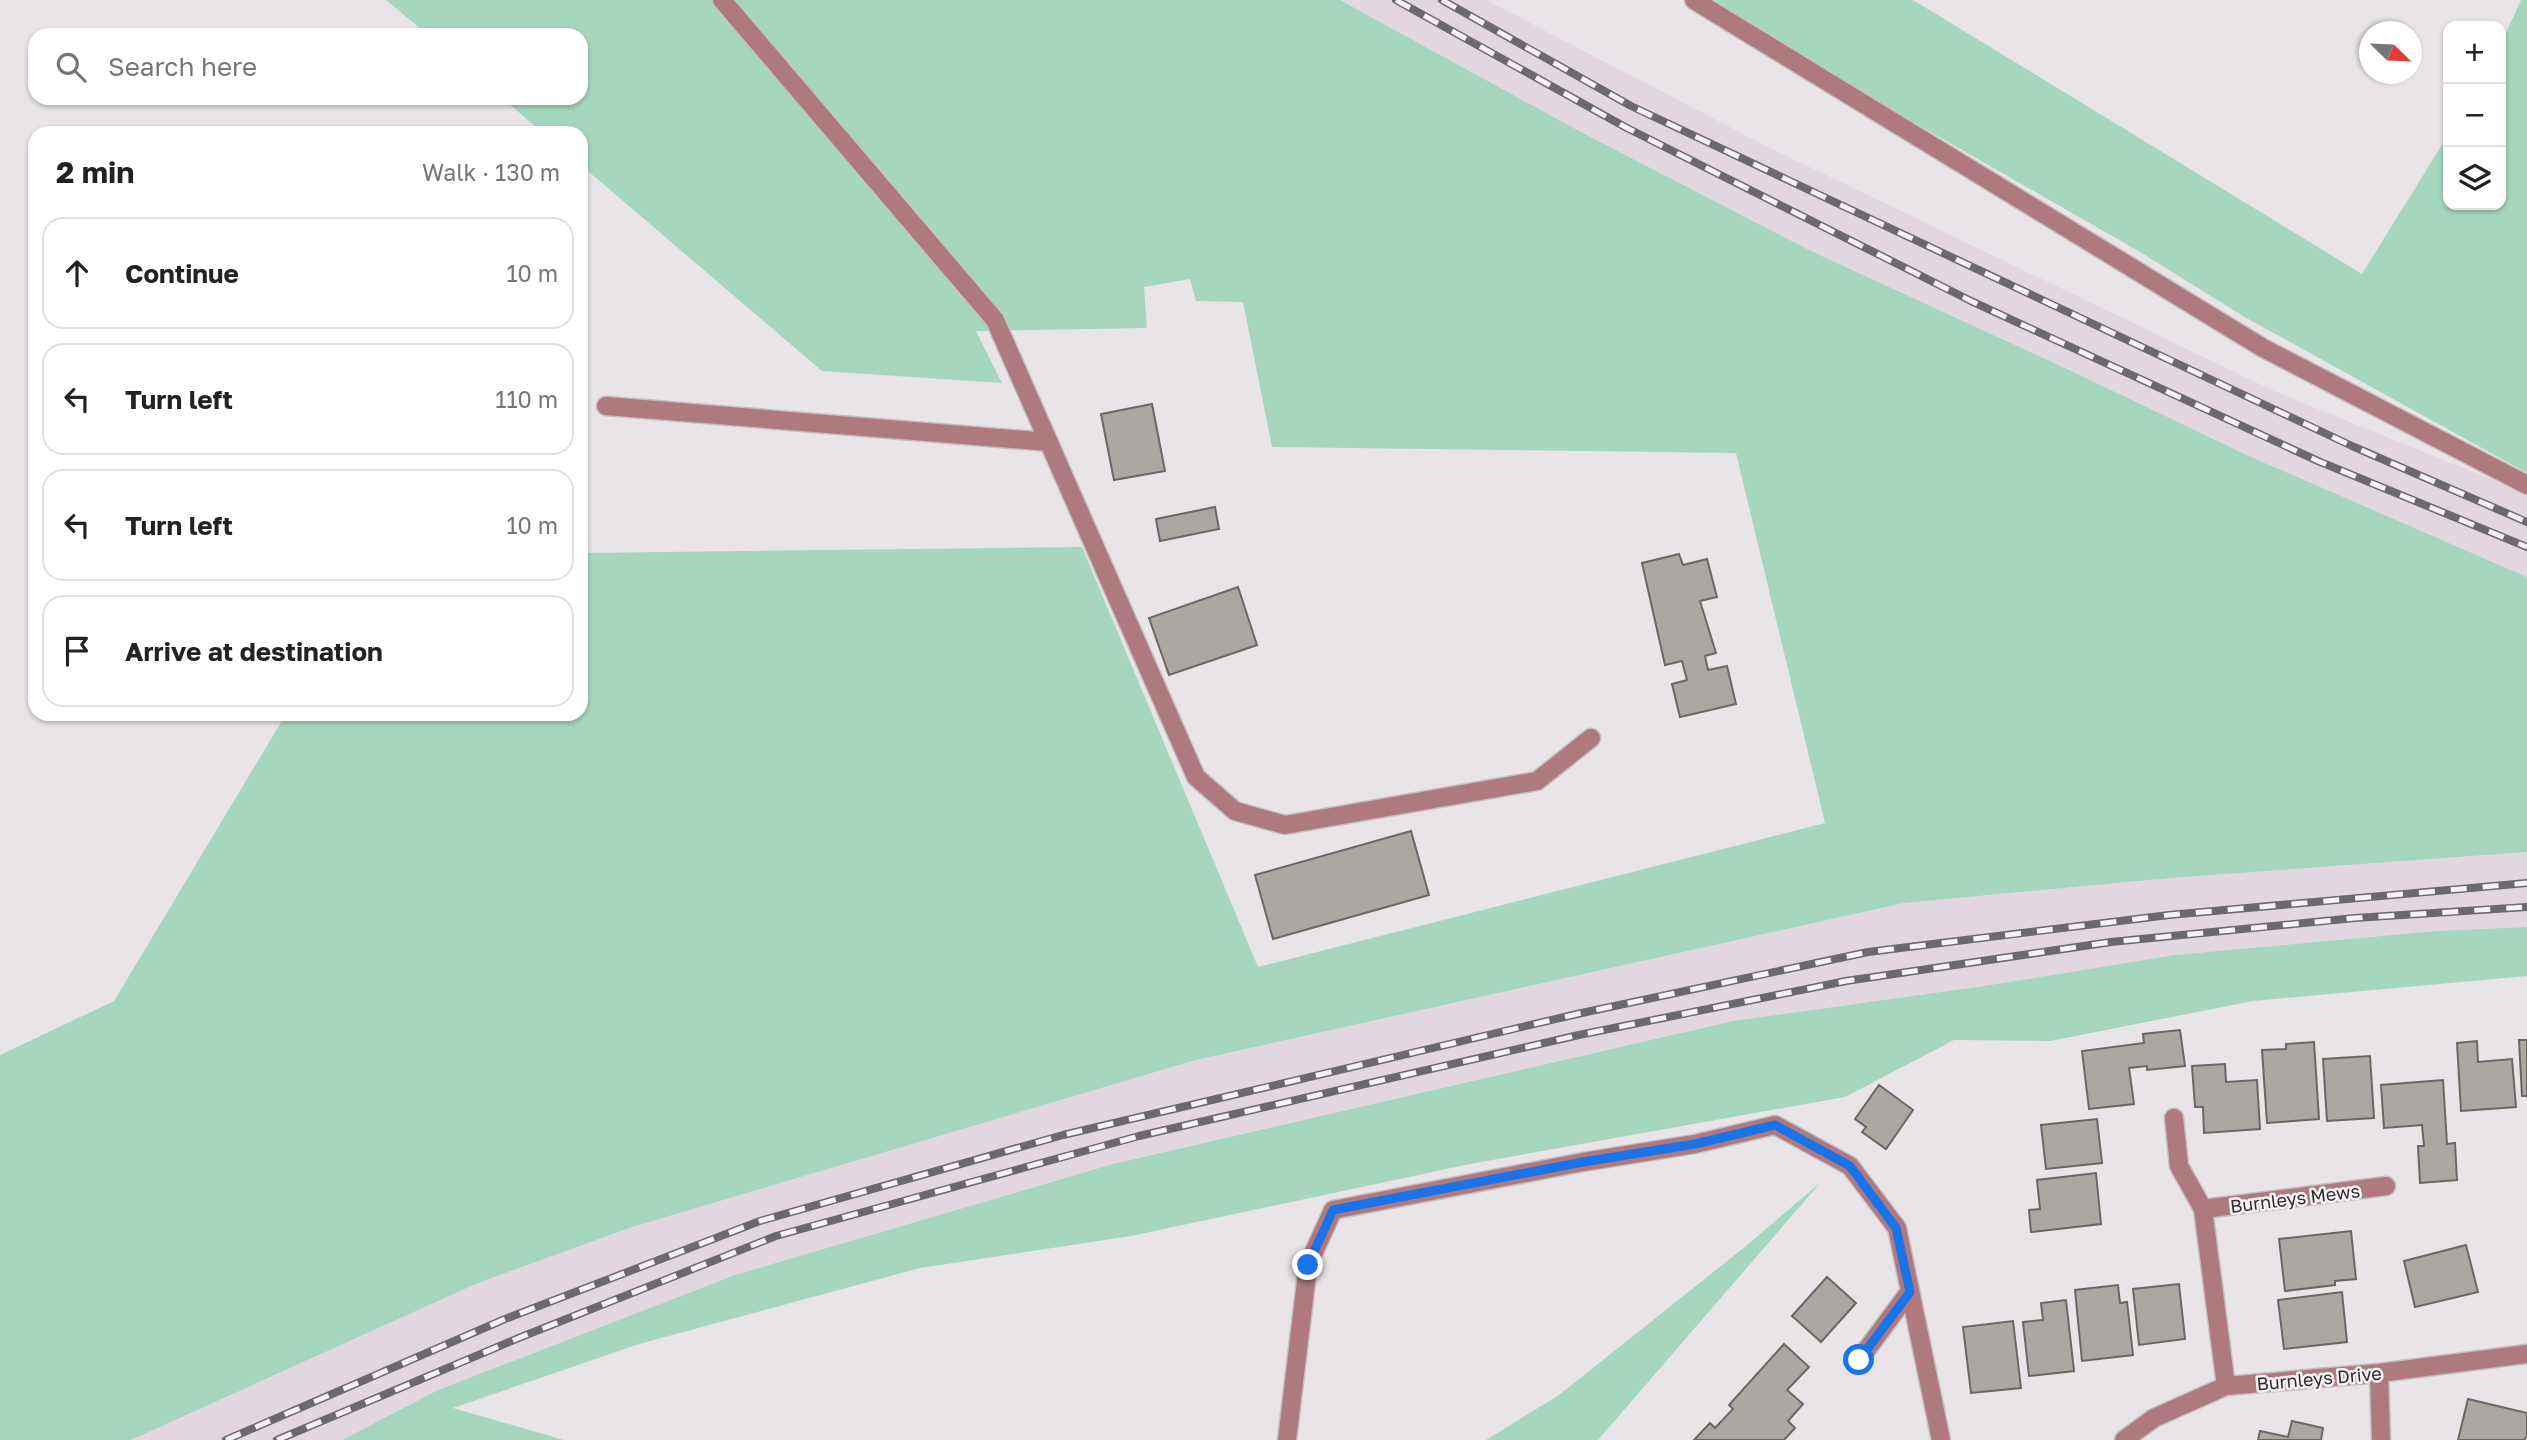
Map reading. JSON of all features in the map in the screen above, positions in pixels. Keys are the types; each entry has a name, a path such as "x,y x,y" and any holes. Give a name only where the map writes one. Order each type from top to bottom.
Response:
{"street":[{"path":"722,0 995,320 1196,777 1235,811 1285,825 1537,781 1591,738"},
{"path":"1693,0 2263,348 2527,485"},
{"path":"606,406 1049,442"},
{"path":"2174,1118 2179,1166 2203,1209 2226,1386"},
{"path":"1287,1440 1308,1265 1333,1210 1583,1162 1695,1144 1775,1125 1850,1166 1896,1228 1941,1440"},
{"name":"Burnleys Mews","path":"2203,1209 2386,1186"},
{"path":"1859,1360 1910,1292"},
{"name":"Burnleys Drive","path":"2124,1440 2154,1418 2226,1386 2379,1373 2527,1354"},
{"path":"2379,1373 2381,1440"}],"shaded area":[{"path":"1340,0 1486,0 1768,147 2274,391 2527,494 2527,577 2249,456 1811,251 1581,132"},
{"path":"2527,852 2527,927 2436,931 2175,955 1984,986 1733,1021 1113,1164 735,1275 438,1390 342,1440 131,1440 478,1283 632,1227 1196,1060 1904,903 2171,878"}],"green space":[{"path":"386,0 1340,0 1581,132 1811,251 2249,456 2527,577 2527,852 2171,878 1904,903 1196,1060 632,1227 478,1283 131,1440 0,1440 0,1055 114,1001 282,721 588,721 588,553 1082,547 1258,967 1825,823 1736,453 1272,447 1243,302 1196,301 1190,279 1144,287 1147,328 976,331 1002,383 822,371 588,171 588,126 535,126 510,105 588,105 588,28 420,28"},
{"path":"1714,0 1913,0 2362,274 2443,143 2443,210 2506,210 2506,33 2521,0 2527,0 2527,473 2243,316 2140,252 1889,108"},
{"path":"2527,927 2527,976 2253,1001 2050,1041 1954,1040 1845,1097 1470,1164 1131,1236 920,1268 639,1344 453,1408 564,1440 342,1440 438,1390 735,1275 1113,1164 1733,1021 1984,986 2175,955 2436,931"},
{"path":"1821,1182 1598,1440 1486,1440 1559,1395 1746,1246"}],"building":[{"path":"1152,404 1165,471 1114,480 1101,414"},
{"path":"1215,507 1219,529 1160,541 1156,519"},
{"path":"1679,554 1683,565 1707,559 1717,597 1700,601 1716,653 1705,656 1708,670 1727,666 1736,704 1680,717 1672,684 1687,680 1682,661 1665,665 1642,563"},
{"path":"1238,587 1257,645 1169,675 1149,618"},
{"path":"1411,831 1429,895 1273,939 1255,875"},
{"path":"2180,1030 2185,1066 2147,1070 2147,1066 2129,1068 2134,1104 2089,1109 2082,1051 2144,1043 2143,1034"},
{"path":"2519,1040 2527,1040 2527,1096 2522,1096"},
{"path":"2477,1041 2478,1062 2512,1059 2516,1107 2461,1111 2457,1043"},
{"path":"2314,1042 2319,1119 2267,1123 2262,1050 2286,1049 2286,1044"},
{"path":"2370,1056 2374,1118 2327,1121 2323,1059"},
{"path":"2225,1064 2226,1082 2257,1080 2260,1129 2204,1133 2203,1107 2195,1107 2192,1066"},
{"path":"2443,1080 2447,1144 2455,1143 2457,1180 2420,1183 2418,1146 2424,1146 2422,1125 2384,1128 2381,1085"},
{"path":"1879,1085 1913,1110 1886,1149 1862,1132 1866,1127 1855,1119"},
{"path":"2097,1119 2102,1163 2046,1169 2041,1125"},
{"path":"2096,1173 2101,1224 2031,1232 2029,1210 2040,1209 2037,1180"},
{"path":"2351,1231 2356,1279 2335,1281 2335,1285 2285,1291 2279,1239"},
{"path":"2466,1245 2478,1292 2415,1307 2404,1261"},
{"path":"1827,1277 1856,1303 1821,1342 1792,1316"},
{"path":"2179,1284 2185,1339 2139,1345 2133,1289"},
{"path":"2118,1285 2120,1303 2127,1302 2133,1355 2082,1361 2075,1290"},
{"path":"2342,1292 2347,1342 2284,1349 2278,1300"},
{"path":"2066,1300 2074,1371 2029,1376 2023,1322 2043,1320 2041,1303"},
{"path":"2013,1321 2021,1388 1971,1393 1963,1327"},
{"path":"1784,1344 1809,1367 1787,1390 1803,1404 1788,1421 1795,1428 1784,1440 1694,1440 1710,1423 1715,1428 1733,1409 1729,1405"},
{"path":"2468,1399 2527,1413 2527,1436 2524,1440 2458,1440"},
{"path":"2292,1421 2323,1428 2321,1440 2258,1440 2260,1431 2288,1437"}],"railway":[{"path":"1396,0 1627,128 1971,301 2318,461 2527,547"},
{"path":"1442,0 1631,106 2352,446 2527,522"},
{"path":"226,1440 505,1319 760,1221 1063,1135 1577,1014 1868,952 2169,915 2527,883"},
{"path":"277,1440 521,1337 776,1236 1139,1136 1579,1035 1846,981 2111,942 2355,918 2527,907"}],"route":[{"path":"1308,1265 1333,1210 1583,1162 1695,1144 1775,1125 1850,1166 1896,1228 1910,1292 1859,1360"}]}
